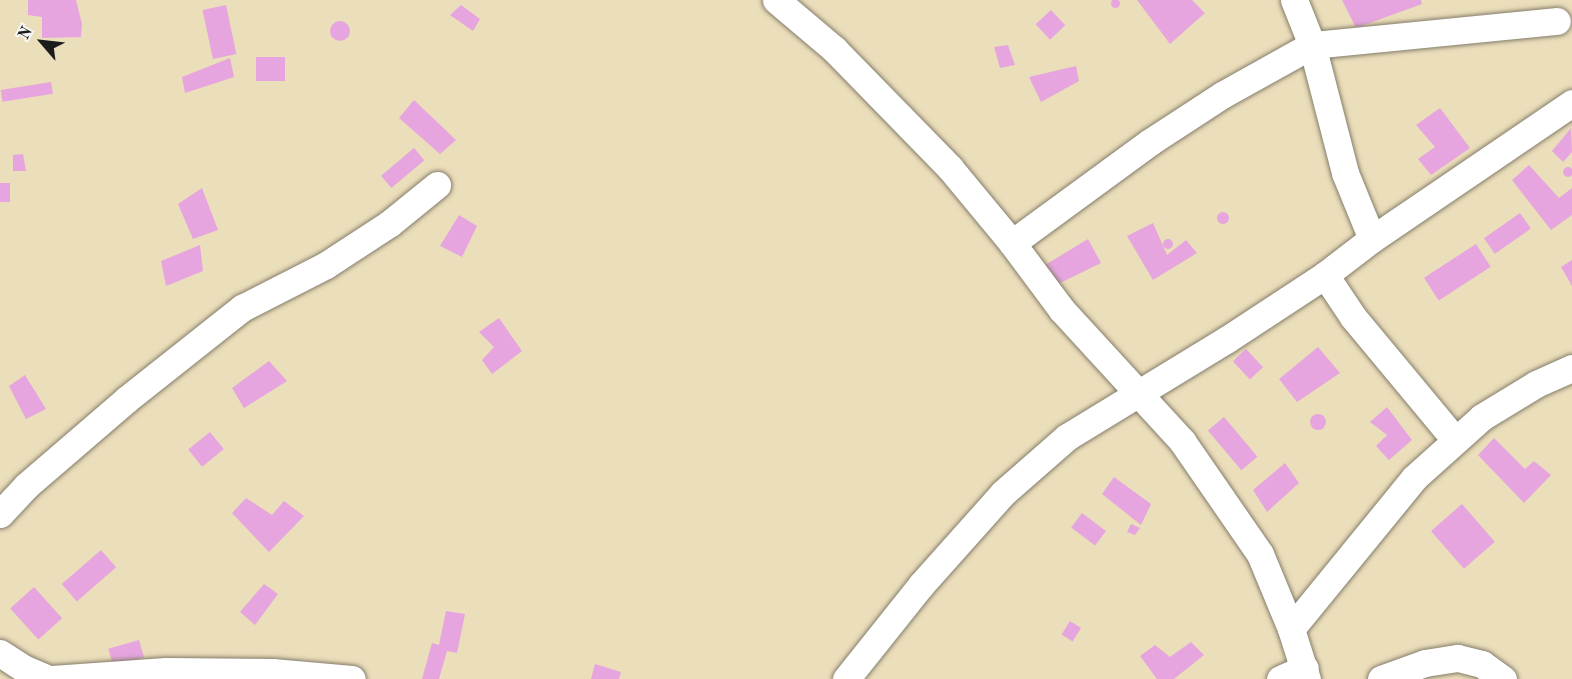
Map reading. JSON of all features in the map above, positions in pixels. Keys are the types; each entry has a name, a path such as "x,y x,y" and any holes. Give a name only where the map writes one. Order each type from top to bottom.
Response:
{"street":[{"path":"776,0 834,49 950,168 1012,243 1062,310 1182,441 1260,554 1291,629 1306,674 1280,679"},
{"path":"1294,0 1312,45 1345,173 1372,239"},
{"path":"1541,0 1564,26"},
{"path":"1012,243 1204,107 1312,45 1564,26"},
{"path":"846,679 921,585 1003,493 1067,437 1325,275 1372,239 1572,103"},
{"path":"0,514 26,486 127,399 242,308 326,265 389,224 437,185"},
{"path":"1325,275 1353,317 1455,440"},
{"path":"1291,629 1414,478 1482,417 1536,384 1572,368"},
{"path":"0,653 25,669 50,679 166,671 272,672 351,679"},
{"path":"1381,679 1425,663 1458,658 1482,664 1503,679"}],"building":[{"path":"1115,-2 1120,3 1115,8 1110,3"},
{"path":"28,0 76,0 82,24 81,37 42,38 42,17 28,15"},
{"path":"1137,0 1192,0 1205,13 1170,44"},
{"path":"1342,0 1421,0 1422,4 1356,28"},
{"path":"226,5 236,54 213,59 203,10"},
{"path":"461,5 480,19 473,31 450,15"},
{"path":"1051,10 1065,25 1050,40 1036,24"},
{"path":"340,21 347,24 350,31 347,38 340,41 333,38 330,31 333,24"},
{"path":"1008,45 1015,65 1000,68 994,47"},
{"path":"256,57 285,57 285,81 256,81"},
{"path":"230,58 234,77 185,93 182,77"},
{"path":"1076,66 1079,81 1041,102 1029,77"},
{"path":"51,82 53,94 3,102 1,90"},
{"path":"414,100 456,140 440,154 399,118"},
{"path":"1440,108 1470,148 1431,175 1418,159 1435,147 1416,125"},
{"path":"1571,128 1572,152 1563,162 1552,151"},
{"path":"414,148 424,160 391,188 381,176"},
{"path":"23,154 26,171 13,171 13,155"},
{"path":"1529,165 1559,198 1572,188 1572,215 1551,230 1512,180"},
{"path":"1568,167 1572,168 1572,176 1568,177 1564,176 1563,172 1564,168"},
{"path":"0,183 10,183 10,202 0,202"},
{"path":"202,188 218,230 193,239 178,204"},
{"path":"1223,212 1229,218 1223,224 1217,218"},
{"path":"1520,213 1531,229 1495,254 1484,238"},
{"path":"459,215 477,226 462,257 440,246"},
{"path":"1153,223 1167,255 1186,240 1197,253 1153,280 1127,236"},
{"path":"1088,239 1101,263 1056,285 1045,265"},
{"path":"1168,239 1172,240 1172,248 1168,249 1164,248 1163,244 1164,240"},
{"path":"1476,244 1491,267 1439,300 1424,278"},
{"path":"200,245 203,271 166,286 161,261"},
{"path":"1572,260 1572,286 1561,267"},
{"path":"499,318 522,351 492,374 482,360 494,347 479,332"},
{"path":"1318,347 1340,373 1297,402 1279,379"},
{"path":"1246,349 1263,367 1250,380 1233,361"},
{"path":"269,361 287,381 244,408 232,388"},
{"path":"25,375 46,409 26,419 9,386"},
{"path":"1387,407 1412,440 1389,460 1376,446 1387,435 1370,422"},
{"path":"1318,414 1324,416 1326,422 1324,428 1318,430 1312,428 1310,422 1312,416"},
{"path":"1224,417 1257,457 1241,470 1208,430"},
{"path":"210,432 224,449 202,467 188,450"},
{"path":"1494,438 1525,469 1534,461 1551,475 1524,503 1478,455"},
{"path":"1285,463 1299,483 1267,512 1253,490"},
{"path":"1114,477 1151,504 1141,525 1102,494"},
{"path":"246,498 272,515 284,501 304,516 269,552 232,513"},
{"path":"1462,504 1495,542 1464,569 1431,531"},
{"path":"1082,513 1106,531 1095,545 1071,527"},
{"path":"1131,524 1140,528 1135,535 1127,532"},
{"path":"101,550 116,567 77,601 62,584"},
{"path":"264,584 278,594 255,625 240,612"},
{"path":"34,587 62,618 38,640 10,608"},
{"path":"446,611 465,614 457,653 447,651 439,679 422,679 432,643 439,645"},
{"path":"1070,621 1081,628 1073,641 1062,635"},
{"path":"139,640 144,657 113,666 108,649"},
{"path":"1191,642 1204,655 1174,679 1157,679 1140,656 1155,645 1170,657"},
{"path":"595,664 621,672 619,679 591,679"}]}
